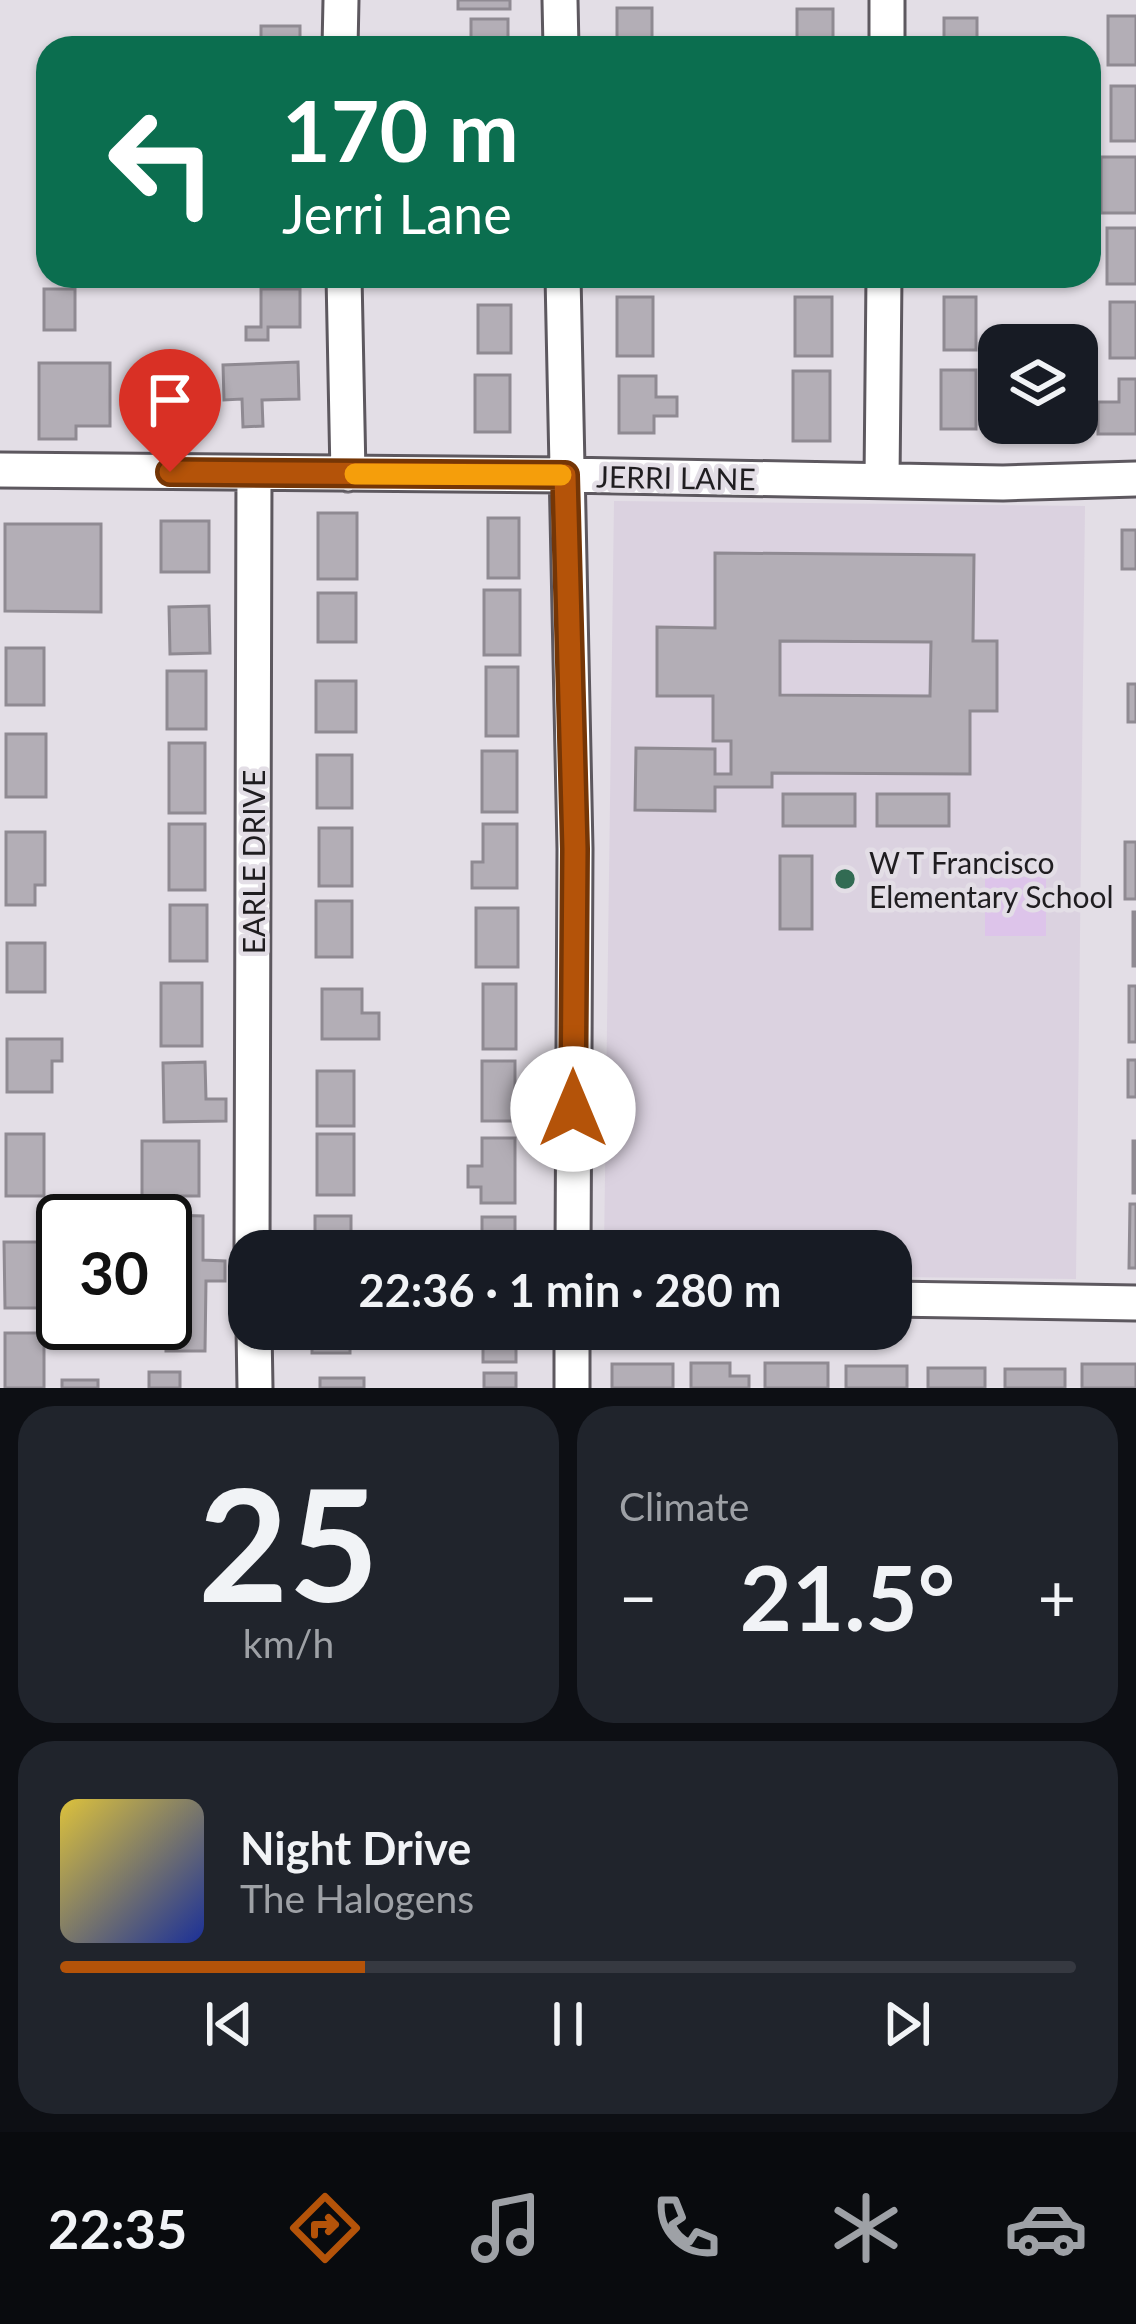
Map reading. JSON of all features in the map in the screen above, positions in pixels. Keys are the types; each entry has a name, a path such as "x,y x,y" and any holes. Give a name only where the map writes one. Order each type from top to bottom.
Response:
{"street":[{"path":"340,36 341,0"},
{"path":"560,0 560,36"},
{"path":"887,0 887,36"},
{"path":"344,288 348,474"},
{"path":"563,288 575,849 573,1230"},
{"path":"882,481 884,288"},
{"name":"JERRI LANE","path":"0,470 1003,483 1136,479"},
{"name":"EARLE DRIVE","path":"252,1230 254,473"},
{"path":"912,1299 1136,1303"},
{"path":"254,1350 255,1388"},
{"path":"572,1350 572,1388"}],"shaded area":[{"name":"W T Francisco Elementary School","path":"614,501 1085,506 1076,1279 912,1277 912,1230 604,1230"},
{"path":"985,877 1046,877 1046,936 985,936"}],"building":[{"path":"458,0 510,0 510,9 458,9"},
{"path":"617,8 652,8 652,36 617,36"},
{"path":"797,9 833,9 833,36 797,36"},
{"path":"1108,16 1136,16 1136,65 1108,65"},
{"path":"944,18 977,18 977,36 944,36"},
{"path":"471,19 508,19 508,36 471,36"},
{"path":"261,26 300,26 300,36 261,36"},
{"path":"1111,86 1136,86 1136,141 1111,141"},
{"path":"1101,157 1136,157 1136,213 1101,213"},
{"path":"1107,228 1136,228 1136,284 1107,284"},
{"path":"44,289 75,289 75,330 44,330"},
{"path":"261,289 300,289 300,327 268,327 268,340 246,340 246,327 261,327"},
{"path":"617,297 653,297 653,356 617,356"},
{"path":"795,297 832,297 832,356 795,356"},
{"path":"944,297 976,297 976,350 944,350"},
{"path":"1110,302 1136,302 1136,358 1110,358"},
{"path":"478,305 511,305 511,353 478,353"},
{"path":"298,362 299,399 262,400 263,426 243,427 242,399 224,400 223,365"},
{"path":"39,363 110,363 110,426 76,426 76,439 39,439"},
{"path":"941,370 976,370 976,429 941,429"},
{"path":"793,371 830,371 830,441 793,441"},
{"path":"475,375 510,375 510,432 475,432"},
{"path":"619,376 656,376 656,397 677,397 677,416 654,416 654,433 619,433"},
{"path":"1119,379 1136,379 1136,434 1098,434 1098,402 1119,402"},
{"path":"318,513 357,513 357,579 318,579"},
{"path":"488,518 519,518 519,578 488,578"},
{"path":"161,521 209,521 209,572 161,572"},
{"path":"5,524 101,524 101,612 5,611"},
{"path":"1122,530 1136,530 1136,569 1122,569"},
{"path":"715,553 974,555 973,641 997,641 997,711 970,711 970,774 772,773 772,787 715,787 715,811 635,810 636,748 715,749 715,774 731,774 731,741 713,741 713,696 657,696 657,627 715,628","holes":["780,641 931,642 930,696 780,695"]},
{"path":"484,590 520,590 520,655 484,655"},
{"path":"318,593 356,593 356,642 318,642"},
{"path":"209,606 210,653 170,654 169,607"},
{"path":"6,648 44,648 44,705 6,705"},
{"path":"486,667 518,667 518,736 486,736"},
{"path":"167,671 206,671 206,729 167,729"},
{"path":"316,681 356,681 356,732 316,732"},
{"path":"1128,684 1136,684 1136,722 1128,722"},
{"path":"6,734 46,734 46,797 6,797"},
{"path":"169,743 205,743 205,813 169,813"},
{"path":"482,751 517,751 517,812 482,812"},
{"path":"317,755 352,755 352,808 317,808"},
{"path":"783,794 855,794 855,826 783,826"},
{"path":"877,794 949,794 949,826 877,826"},
{"path":"169,824 205,824 205,890 169,890"},
{"path":"483,824 517,824 517,888 472,888 472,862 483,862"},
{"path":"319,828 352,828 352,886 319,886"},
{"path":"6,832 45,832 45,885 35,885 35,905 6,905"},
{"path":"1125,842 1136,842 1136,899 1125,899"},
{"path":"780,856 812,856 812,929 780,929"},
{"path":"316,901 352,901 352,957 316,957"},
{"path":"170,905 207,905 207,961 170,961"},
{"path":"476,908 518,908 518,967 476,967"},
{"path":"1136,912 1136,966 1133,966"},
{"path":"7,943 45,943 45,992 7,992"},
{"path":"161,983 202,983 202,1046 161,1046"},
{"path":"483,984 516,984 516,1049 483,1049"},
{"path":"1129,986 1136,986 1136,1042 1129,1042"},
{"path":"322,989 362,989 362,1013 379,1013 379,1039 322,1039"},
{"path":"7,1039 62,1039 62,1061 52,1061 52,1092 7,1092"},
{"path":"1128,1060 1136,1060 1136,1097 1128,1097"},
{"path":"482,1061 515,1061 515,1121 482,1121"},
{"path":"205,1062 206,1099 226,1099 226,1121 164,1122 163,1063"},
{"path":"317,1071 354,1071 354,1126 317,1126"},
{"path":"6,1134 44,1134 44,1194 6,1196"},
{"path":"317,1134 354,1134 354,1195 317,1195"},
{"path":"482,1138 515,1138 515,1203 481,1203 481,1187 468,1187 468,1166 482,1166"},
{"path":"142,1141 199,1141 199,1196 142,1194"},
{"path":"1136,1141 1136,1193 1133,1193"},
{"path":"1130,1204 1136,1204 1136,1268 1129,1268"},
{"path":"192,1216 203,1216 203,1260 225,1261 225,1281 206,1281 205,1351 166,1351 192,1350"},
{"path":"315,1216 351,1216 351,1230 315,1230"},
{"path":"482,1217 515,1217 515,1230 482,1230"},
{"path":"4,1242 36,1242 36,1308 5,1308"},
{"path":"5,1333 36,1333 36,1350 44,1350 44,1388 5,1388"},
{"path":"312,1350 350,1350 350,1353"},
{"path":"483,1350 516,1350 516,1362 483,1362"},
{"path":"691,1363 730,1363 730,1376 749,1376 749,1388 691,1388"},
{"path":"765,1363 828,1363 828,1388 765,1388"},
{"path":"612,1364 673,1364 673,1388 612,1388"},
{"path":"1082,1364 1136,1364 1136,1388 1082,1388"},
{"path":"846,1366 907,1366 907,1388 846,1388"},
{"path":"928,1368 985,1368 985,1388 928,1388"},
{"path":"1005,1369 1065,1369 1065,1388 1005,1388"},
{"path":"149,1372 180,1372 180,1388 149,1388"},
{"path":"484,1373 516,1373 516,1388 484,1388"},
{"path":"320,1378 364,1378 364,1388 320,1388"},
{"path":"62,1380 98,1380 98,1388 62,1388"}],"slow traffic":[{"path":"355,474 561,475"}],"place":[{"name":"W T Francisco Elementary School","path":"845,879"}],"route":[{"path":"170,472 565,475 575,849 573,1109"}]}
